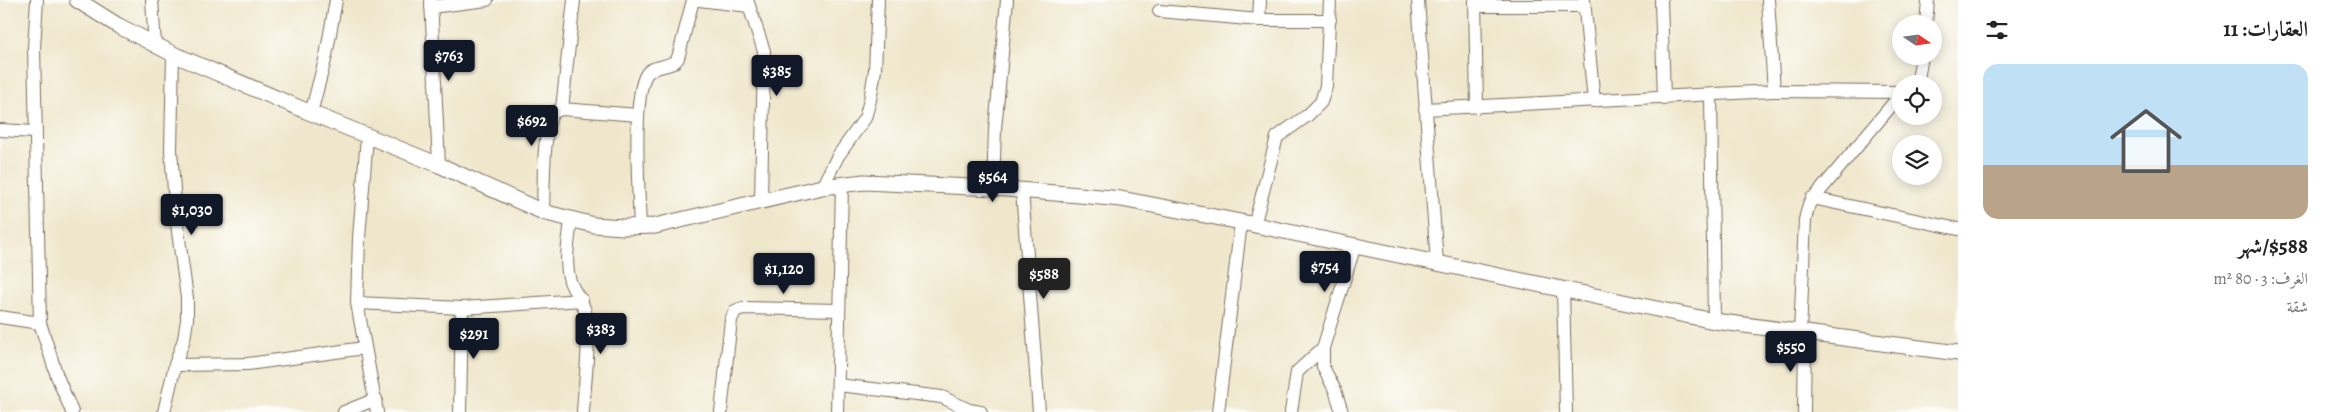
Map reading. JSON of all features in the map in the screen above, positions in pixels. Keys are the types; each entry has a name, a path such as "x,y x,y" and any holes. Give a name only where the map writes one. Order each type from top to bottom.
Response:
{"street":[{"path":"37,0 34,48 40,322 57,376 72,412"},
{"path":"77,0 155,46 311,113 439,165 544,212 571,220 609,227 640,227 674,223 761,200 822,187 864,182 994,188 1121,199 1355,245 1714,321 1958,353"},
{"path":"152,0 155,46"},
{"path":"311,113 326,56 336,0"},
{"path":"439,165 431,4 487,0"},
{"path":"562,109 574,0"},
{"path":"640,227 638,115 646,72 675,63 678,58 693,0"},
{"path":"699,0 748,3 764,51 761,200"},
{"path":"822,187 838,156 865,118 875,70 878,0"},
{"path":"994,188 995,129 1008,0"},
{"path":"1259,20 1260,0"},
{"path":"1218,412 1247,224 1277,137 1308,115 1321,102 1326,86 1330,0"},
{"path":"1418,0 1437,263"},
{"path":"1661,0 1664,98"},
{"path":"1768,0 1774,91"},
{"path":"1927,15 1928,0"},
{"path":"1477,107 1476,3 1584,3 1594,101"},
{"path":"1159,11 1259,20 1330,20"},
{"path":"164,412 175,365 184,339 187,312 176,217 171,150 173,54"},
{"path":"1425,110 1711,96 1774,91 1892,93"},
{"path":"1711,96 1714,321"},
{"path":"1804,412 1802,334 1805,220 1812,198 1892,104"},
{"path":"544,212 546,144 549,122 554,112 562,109 638,115"},
{"path":"0,130 35,132"},
{"path":"344,412 376,406 357,303 359,238 367,136"},
{"path":"837,412 842,185"},
{"path":"1022,190 1039,412"},
{"path":"1812,198 1958,229"},
{"path":"571,220 568,271 571,283 582,300 586,316 587,353 583,412"},
{"path":"1342,412 1335,390 1323,367 1323,348 1355,245"},
{"path":"1564,289 1566,412"},
{"path":"357,303 462,308 582,300"},
{"path":"460,412 462,308"},
{"path":"721,412 731,320 735,311 743,308 839,310"},
{"path":"0,317 40,322"},
{"path":"175,365 248,364 364,348"},
{"path":"1291,412 1297,372 1323,348"},
{"path":"838,385 936,396 958,408 981,412"}]}
